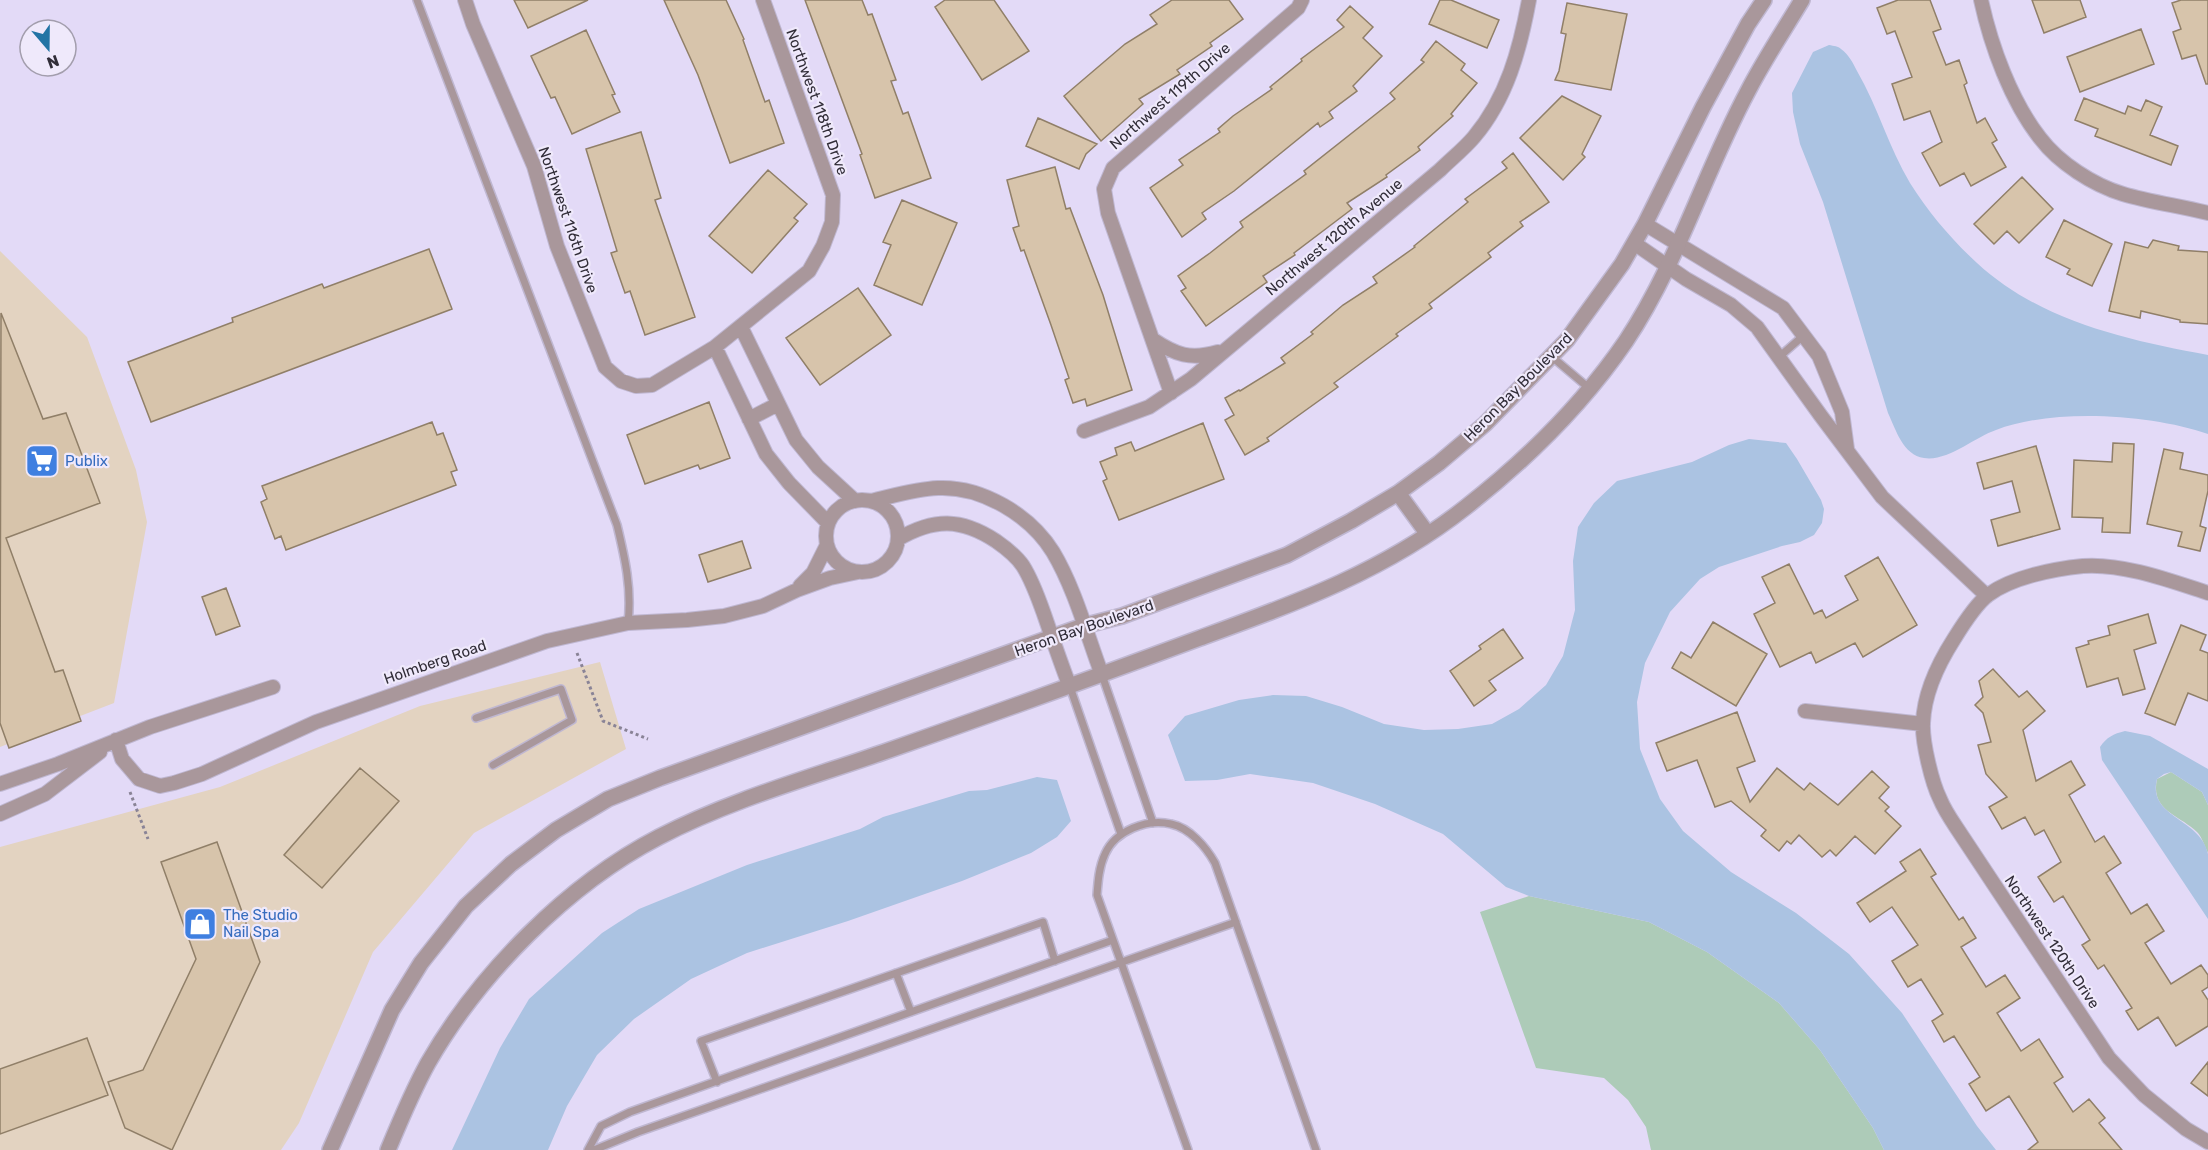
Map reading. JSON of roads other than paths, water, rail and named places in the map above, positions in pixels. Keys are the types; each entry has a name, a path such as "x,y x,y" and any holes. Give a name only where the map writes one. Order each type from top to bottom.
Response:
{"street":[{"name":"Northwest 116th Drive","path":"465,0 473,24 534,166 557,246 605,367 621,381 636,386 652,385 715,347"},
{"name":"Northwest 118th Drive","path":"715,347 809,271 823,246 832,222 833,195 763,0"},
{"name":"Northwest 119th Drive","path":"1171,393 1108,213 1104,189 1113,168 1298,8 1302,0"},
{"name":"Northwest 120th Avenue","path":"1084,431 1149,407 1171,393 1440,170 1473,138 1493,110 1511,75 1530,0"},
{"name":"Heron Bay Boulevard","path":"330,1150 392,1010 421,963 466,906 511,864 556,830 608,799 660,778 1083,627 1122,616 1287,555 1398,493 1439,463 1485,424 1567,340 1587,314 1645,225 1703,108 1748,24 1764,0"},
{"path":"388,1150 428,1063 472,997 526,938 566,900 611,867 657,838 720,810 1070,687 1311,597 1378,566 1464,509 1514,466 1590,389 1626,340 1668,266 1747,92 1802,0"},
{"path":"1981,0 1988,30 2024,113 2041,140 2068,165 2097,183 2122,194 2208,213"},
{"path":"1645,225 1783,308 1819,356 1842,412 1847,451"},
{"path":"1634,243 1686,279 1731,305 1757,327 1882,497 1987,596"},
{"path":"741,327 796,440 818,467 855,501"},
{"path":"1152,339 1168,350 1184,356 1203,356 1223,351"},
{"path":"715,347 766,454 789,483 828,523"},
{"path":"749,419 778,404"},
{"path":"871,501 888,512 894,520 898,539 889,560 870,571 858,572 838,563 827,545 828,523 834,513 843,506 855,501 871,501 912,491 939,488 969,491 989,497 1006,507 1034,530 1052,551 1068,584 1102,675"},
{"path":"1398,493 1427,533"},
{"path":"898,539 913,530 939,523 963,524 983,532 1004,547 1023,566 1037,596 1070,687"},
{"name":"Holmberg Road","path":"797,590 813,573 827,545"},
{"name":"Northwest 120th Drive","path":"2208,593 2168,579 2086,566 2053,570 2019,580 1987,596 1962,626 1938,663 1929,689 1923,724 1928,759 1939,799 2109,1058 2144,1095 2186,1129 2208,1142"},
{"name":"Holmberg Road","path":"116,740 122,759 139,779 160,786 174,783 202,774 316,722 547,641 627,623 724,616 763,606 830,578 858,572"},
{"path":"0,784 58,764 116,740 273,687"},
{"path":"1805,711 1923,724"},
{"path":"0,814 45,794 116,740"}],"lane":[{"path":"417,0 617,525 627,564 630,605 627,623"},
{"path":"1779,357 1803,336"},
{"path":"1551,356 1590,389"},
{"path":"1102,675 1153,823"},
{"path":"1070,687 1121,834"},
{"path":"476,718 561,689 572,720 493,765"},
{"path":"1188,1150 1096,895 1105,852 1121,834 1153,823 1172,824 1190,833 1209,852 1215,863 1316,1150"},
{"path":"717,1082 701,1041 1043,922 1055,961"},
{"path":"594,1150 649,1128 1236,922"},
{"path":"588,1150 601,1126 630,1112 1113,940"},
{"path":"896,973 911,1012"}],"water":[{"path":"1829,45 1840,48 1852,62 1903,170 1917,194 1958,245 1977,263 2028,300 2056,314 2115,335 2208,355 2208,434 2185,427 2130,418 2073,416 2019,423 1988,433 1951,453 1933,458 1917,456 1905,447 1888,413 1823,202 1800,144 1793,112 1792,93 1813,52"},
{"path":"1749,439 1786,443 1821,500 1824,509 1822,523 1814,535 1800,542 1719,567 1700,579 1670,612 1645,663 1637,702 1640,749 1660,799 1683,831 1731,872 1796,913 1849,954 1902,1013 1977,1126 1996,1150 1884,1150 1873,1128 1820,1050 1779,1003 1707,952 1649,922 1529,896 1506,887 1443,834 1375,804 1313,783 1250,774 1217,780 1185,781 1168,735 1185,716 1239,700 1273,695 1306,696 1342,707 1384,724 1424,730 1458,729 1492,724 1519,709 1546,685 1563,656 1575,610 1573,561 1578,527 1594,503 1617,481 1692,462 1729,445"},
{"path":"2125,731 2150,736 2208,769 2208,805 2202,792 2171,772 2157,779 2156,792 2160,802 2167,810 2196,833 2208,854 2208,919 2102,760 2100,747 2111,736"},
{"path":"1037,777 1057,780 1071,821 1057,837 1031,853 962,881 747,953 691,979 634,1019 597,1055 567,1106 548,1150 452,1150 500,1048 529,999 602,933 639,909 747,865 860,829 883,817 969,791 987,790"}],"place":[{"name":"Publix","path":"42,461"},
{"name":"The Studio Nail Spa","path":"200,924"}]}
